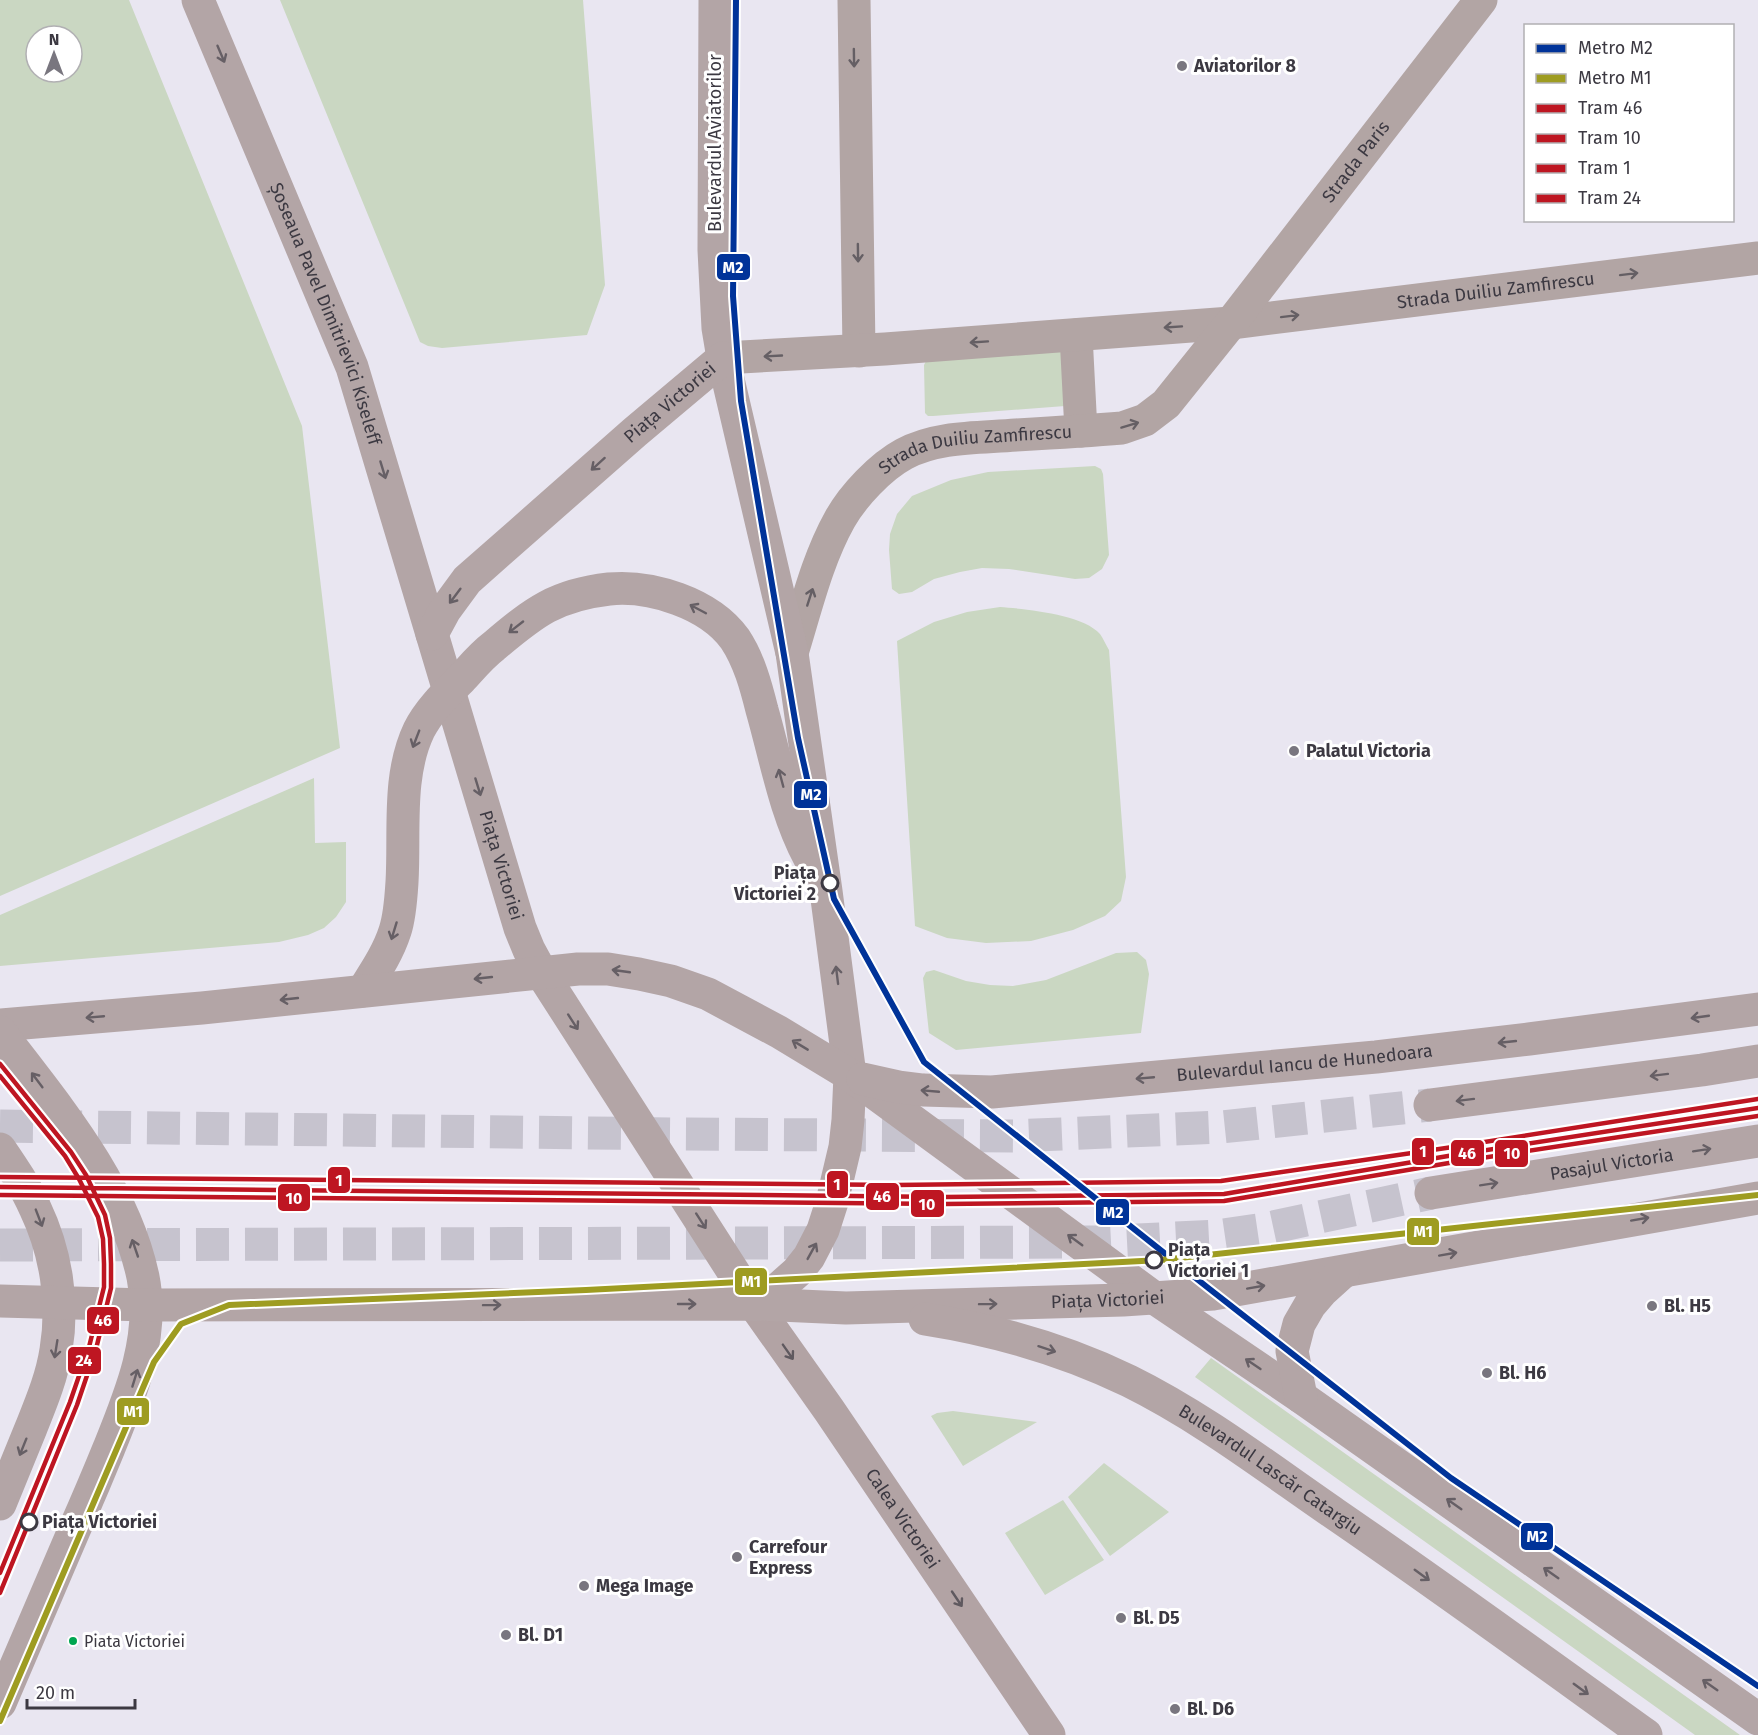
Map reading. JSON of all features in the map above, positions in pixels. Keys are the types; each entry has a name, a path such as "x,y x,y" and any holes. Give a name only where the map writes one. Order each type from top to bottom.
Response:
{"main road":[{"name":"Șoseaua Pavel Dimitrievici Kiseleff","path":"198,0 352,367 432,634"},
{"name":"Bulevardul Aviatorilor","path":"715,0 714,250 718,328 723,358"},
{"name":"Piața Victoriei","path":"723,358 792,653 850,1075 845,1147 823,1230 809,1257 797,1272 779,1288 754,1304 529,950 520,928 432,634 454,595 467,580 634,432 723,358"},
{"path":"363,991 385,955 395,930 400,903 404,800 410,754 419,730 429,713 449,691 488,650 514,628 537,611 565,598 593,591 620,588 648,591 675,598 704,612 720,623 735,639 747,661 756,687 788,803 804,848 826,891"},
{"name":"Piața Victoriei","path":"0,1025 202,1008 578,969 608,969 671,981 708,994 779,1032 850,1075 1156,1299"},
{"name":"Bulevardul Iancu de Hunedoara","path":"850,1075 898,1087 922,1090 992,1092 1376,1057 1758,1009"},
{"path":"0,1032 67,1120 101,1175 131,1238 141,1269 147,1305 142,1353 120,1421 0,1703"},
{"path":"1430,1105 1758,1061"},
{"name":"Pasajul Victoria","path":"1431,1193 1758,1141"},
{"path":"0,1149 36,1208 53,1257 59,1303 56,1351 48,1382 0,1504"},
{"path":"1156,1299 1214,1294 1758,1198"},
{"path":"1301,1397 1292,1351 1299,1324 1310,1305 1343,1272"},
{"name":"Piața Victoriei","path":"0,1301 147,1305 754,1304 846,1308 1156,1299"},
{"path":"1156,1299 1301,1397 1758,1719"},
{"name":"Calea Victoriei","path":"754,1304 829,1410 1049,1735"},
{"name":"Bulevardul Lascăr Catargiu","path":"846,1308 957,1324 1016,1339 1103,1368 1147,1390 1195,1418 1375,1541 1646,1735"}],"street":[{"path":"854,0 859,351"},
{"name":"Strada Paris","path":"1232,323 1481,0"},
{"name":"Strada Duiliu Zamfirescu","path":"723,358 859,351 1232,323 1758,258"},
{"name":"Strada Duiliu Zamfirescu","path":"792,653 821,563 841,518 863,489 889,465 904,454 932,444 960,439 1122,428 1145,420 1166,404 1232,323"},
{"path":"1076,335 1081,431"}],"green space":[{"path":"0,0 129,0 302,426 340,748 0,896"},
{"path":"280,0 583,0 605,285 587,335 442,348 420,342"},
{"path":"1064,350 1065,406 933,416 925,413 924,365 926,361"},
{"path":"1095,466 1101,469 1103,474 1109,555 1102,569 1089,578 1075,579 1009,569 982,568 934,579 912,592 899,594 892,589 890,534 897,514 912,496 951,480 988,472"},
{"path":"1000,607 1053,614 1081,622 1100,634 1109,650 1126,877 1121,901 1105,916 1073,930 1031,941 986,943 947,938 915,926 897,641 934,622 967,612"},
{"path":"314,778 315,843 346,842 346,902 336,917 324,928 308,935 279,942 0,966 0,915"},
{"path":"1137,952 1146,960 1149,974 1141,1033 956,1050 929,1033 923,978 926,972 934,970 966,981 1013,986 1046,980 1116,953"},
{"path":"1211,1358 1740,1735 1695,1735 1195,1377"},
{"path":"953,1411 1037,1422 963,1466 931,1416"},
{"path":"1104,1463 1169,1512 1110,1556 1068,1497"},
{"path":"1063,1500 1104,1560 1045,1595 1005,1533"}],"tunnel":[{"path":"0,1126 1014,1136 1222,1127 1430,1105"},
{"path":"0,1245 1099,1242 1216,1236 1264,1229 1431,1193"}],"metro line":[{"name":"M2","path":"736,0 733,296 741,401 798,738 834,899 924,1062 1451,1478 1758,1686"},
{"name":"M1","path":"0,1721 154,1362 181,1324 229,1305 586,1290 1161,1260 1758,1195"}],"tram line":[{"name":"46","path":"0,1064 71,1152 86,1175 105,1215 110,1238 111,1264 111,1288 96,1349 77,1405 0,1593"},
{"name":"24","path":"0,1076 65,1156 79,1179 98,1217 103,1239 104,1264 104,1287 89,1347 70,1402 0,1573"},
{"name":"1","path":"0,1177 896,1185 1221,1181 1758,1099"},
{"name":"46","path":"0,1187 944,1197 1224,1194 1448,1156 1758,1108"},
{"name":"10","path":"0,1195 944,1204 1224,1201 1449,1163 1758,1116"}],"place":[{"name":"Aviatorilor 8","path":"1182,66"},
{"name":"Palatul Victoria","path":"1294,751"},
{"name":"Piața Victoriei 2","path":"830,883"},
{"name":"Piața Victoriei 1","path":"1154,1260"},
{"name":"Bl. H5","path":"1652,1306"},
{"name":"Bl. H6","path":"1487,1373"},
{"name":"Piața Victoriei","path":"29,1522"},
{"name":"Carrefour Express","path":"737,1557"},
{"name":"Mega Image","path":"584,1586"},
{"name":"Bl. D5","path":"1121,1618"},
{"name":"Bl. D1","path":"506,1635"},
{"name":"Piata Victoriei","path":"73,1641"},
{"name":"Bl. D6","path":"1175,1709"}]}
